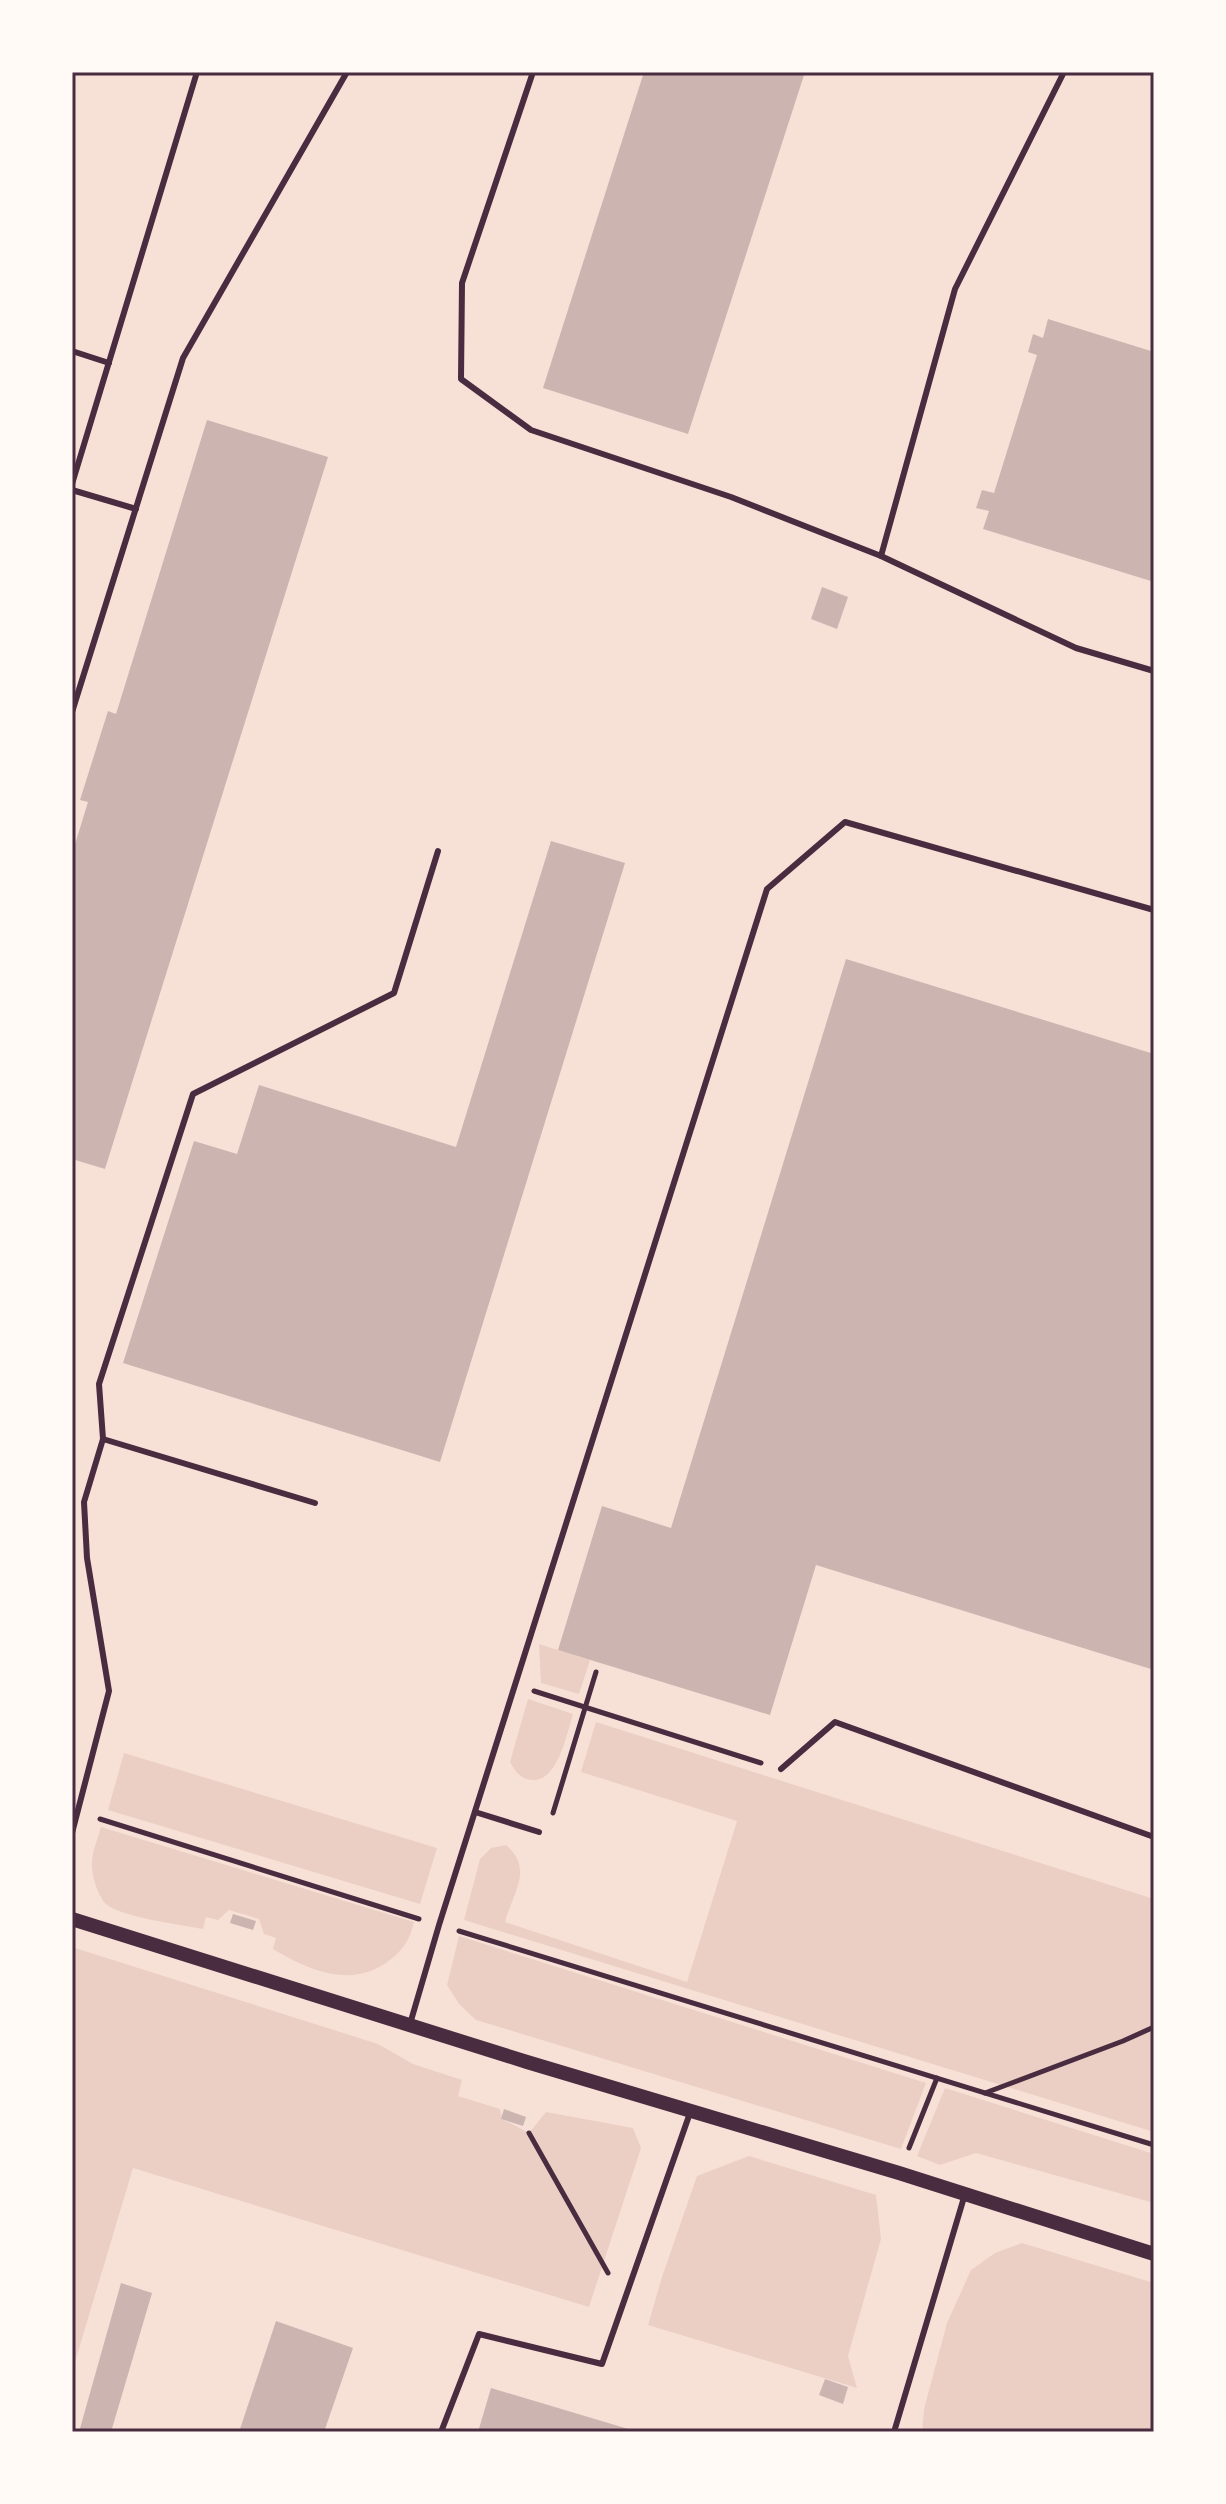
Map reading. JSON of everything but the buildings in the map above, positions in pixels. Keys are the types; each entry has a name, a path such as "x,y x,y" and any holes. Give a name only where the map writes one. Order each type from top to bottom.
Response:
{"street":[{"path":"72,1919 1154,2254"}],"lane":[{"path":"136,509 72,487 197,72"},
{"path":"72,712 183,358 347,72"},
{"path":"533,72 462,283 461,379 531,430 731,497 881,556 1076,648 1154,671"},
{"path":"881,556 955,289 1064,72"},
{"path":"72,351 109,363"},
{"path":"410,2024 767,889 845,822 1154,910"},
{"path":"72,1833 109,1691 87,1558 84,1502 103,1439 99,1384 193,1094 394,993 438,851"},
{"path":"103,1439 315,1503"},
{"path":"781,1769 835,1722 1154,1837"},
{"path":"475,1812 539,1832"},
{"path":"441,2432 479,2334 602,2364 691,2110"},
{"path":"894,2432 965,2194"}],"path":[{"path":"552,1818 596,1672"},
{"path":"516,1685 781,1769"},
{"path":"78,1812 1154,2145"},
{"path":"984,2093 1154,2027"},
{"path":"899,2173 937,2078"},
{"path":"529,2133 624,2302"}],"shaded area":[{"path":"539,1644 590,1660 579,1694 541,1683"},
{"path":"528,1699 573,1714 555,1765 542,1778 533,1780 522,1777 510,1762"},
{"path":"596,1722 1154,1899 1154,2132 464,1920 480,1859 491,1848 506,1845 519,1863 520,1872 505,1922 687,1982 737,1821 581,1772"},
{"path":"124,1753 437,1848 420,1904 108,1810"},
{"path":"101,1827 414,1922 408,1940 386,1963 358,1974 343,1975 314,1969 286,1957 273,1949 276,1938 264,1934 259,1919 229,1910 218,1920 206,1917 203,1929 113,1909 100,1896 92,1868"},
{"path":"459,1936 926,2083 901,2149 476,2020 459,2004 447,1985"},
{"path":"72,1947 378,2044 413,2064 462,2080 458,2096 500,2109 502,2119 529,2133 546,2112 633,2128 641,2148 589,2307 133,2168 72,2372"},
{"path":"945,2088 1154,2154 1154,2203 976,2153 940,2165 917,2156"},
{"path":"749,2156 876,2195 881,2239 848,2356 857,2388 648,2325 697,2176"},
{"path":"1022,2243 1154,2283 1154,2432 922,2432 924,2409 947,2323 971,2270 995,2253"}]}
